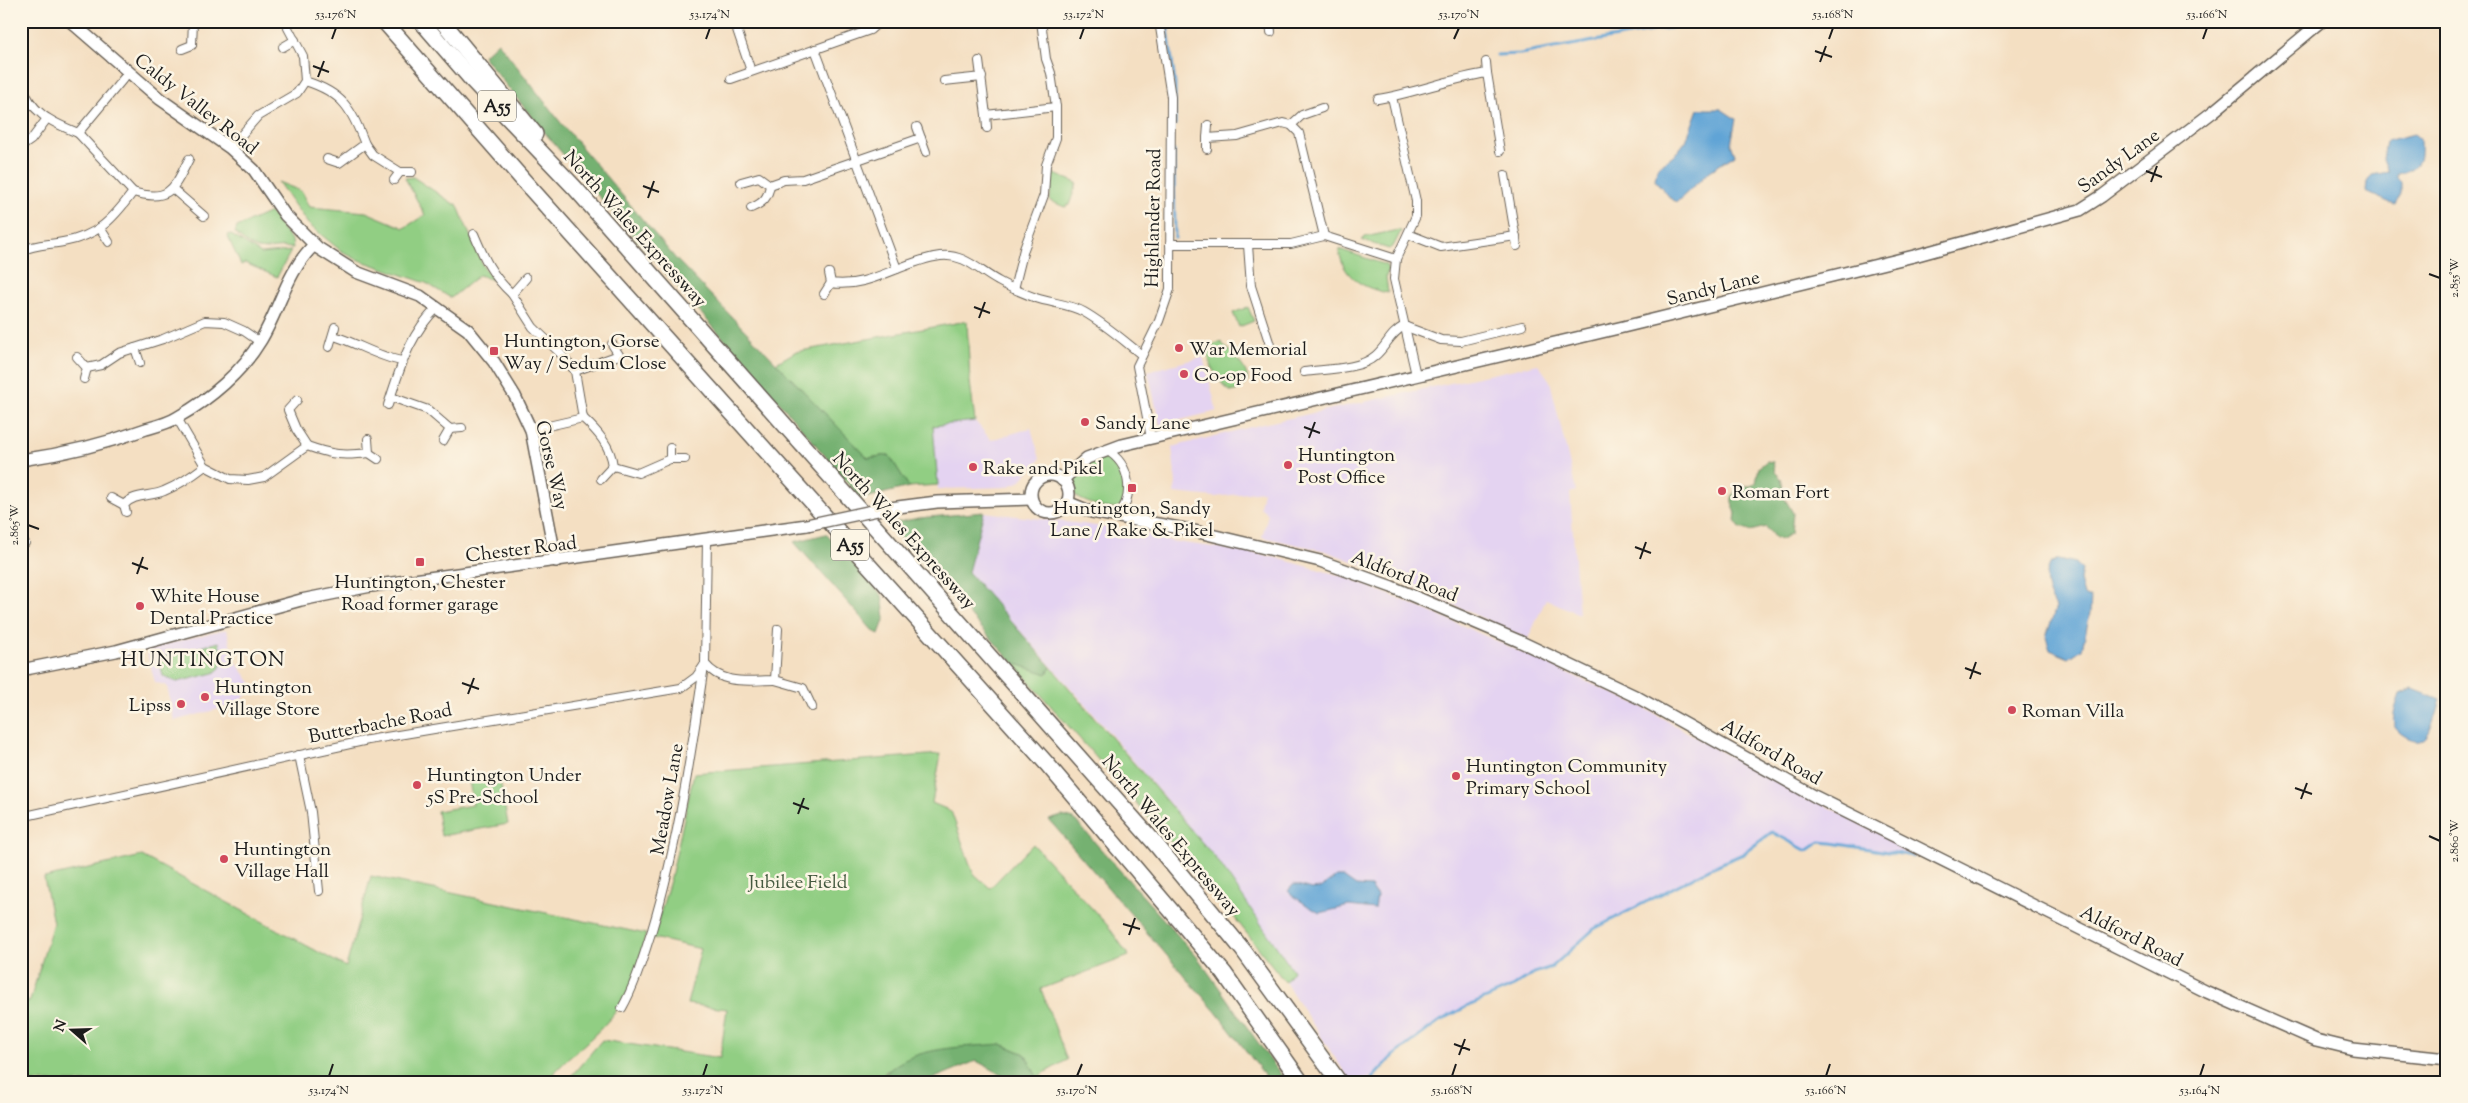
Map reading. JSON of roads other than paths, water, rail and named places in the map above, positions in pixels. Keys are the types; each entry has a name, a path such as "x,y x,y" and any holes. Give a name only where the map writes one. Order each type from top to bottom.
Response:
{"highway":[{"name":"A55","path":"384,21 1071,793 1224,973 1301,1082"},
{"name":"North Wales Expressway","path":"421,21 473,81 575,188 1153,841 1243,950 1339,1082"},
{"path":"442,21 522,116 575,188"}],"main road":[{"name":"Caldy Valley Road","path":"70,21 160,99 230,148 254,170 285,215 314,245"},
{"name":"Sandy Lane","path":"1062,480 1087,458 1106,450 1150,438 1623,328 1726,300 1904,258 2080,210 2102,196 2214,111 2322,21"},
{"name":"Gorse Way","path":"314,245 338,262 420,296 438,307 468,330 494,362 515,396 531,430 556,561"},
{"path":"21,460 108,443 177,418 218,389 241,367 260,342 276,313 288,282 302,256 314,245"},
{"path":"1053,476 1062,480 1068,488 1067,502 1056,512 1047,513 1038,510 1031,499 1032,488 1042,477 1053,476"},
{"name":"Chester Road","path":"21,670 116,651 247,614 362,587 412,578 556,561 807,525 882,509 937,502 1031,499"},
{"name":"Aldford Road","path":"1067,502 1092,512 1190,530 1320,561 1392,587 1520,641 1637,697 1816,797 2207,992 2316,1040 2353,1049 2447,1059"}],"street":[{"path":"182,48 195,48 193,21"},
{"path":"734,21 751,71"},
{"path":"731,79 870,30 880,21"},
{"path":"1014,289 1024,249 1044,195 1046,165 1056,138 1056,107 1051,73 1046,59 1041,21"},
{"name":"Highlander Road","path":"1150,438 1137,366 1159,320 1170,289 1171,96 1159,21"},
{"path":"1270,21 1271,32"},
{"path":"230,148 253,120 297,93 305,81 303,56 288,28"},
{"path":"282,47 295,40"},
{"path":"815,49 858,161 896,269"},
{"path":"21,51 21,67"},
{"path":"979,61 987,128"},
{"path":"1486,62 1500,151"},
{"path":"78,134 128,73"},
{"path":"1378,99 1392,97 1457,78 1487,73"},
{"path":"944,82 982,77"},
{"path":"305,81 320,86 345,102 357,120 365,144 373,155 400,172 412,172"},
{"path":"21,82 34,109 46,120 78,134 133,192 148,196 163,195 174,190 189,159"},
{"path":"1392,97 1416,201 1416,216 1396,259 1394,279 1416,375"},
{"path":"986,115 1056,107"},
{"path":"1291,125 1302,115 1322,108"},
{"path":"21,146 30,140 46,120"},
{"path":"1207,138 1237,136 1283,123 1291,125 1298,134 1324,236"},
{"path":"1207,149 1208,125"},
{"path":"917,127 926,152"},
{"path":"770,185 784,180 803,179 921,138"},
{"path":"338,172 339,163 365,144"},
{"path":"327,159 339,163"},
{"path":"394,180 400,172"},
{"path":"1505,176 1517,246"},
{"path":"741,182 759,177 770,185"},
{"path":"751,208 761,203 768,194 770,185"},
{"path":"174,190 204,216"},
{"path":"21,251 40,245 64,242 100,228 113,219 133,192"},
{"path":"100,228 109,242"},
{"path":"474,234 487,266 499,282 512,294 532,327 559,352 574,371 583,418 598,432 609,450 613,466"},
{"path":"1408,234 1441,247 1516,236"},
{"path":"1170,244 1291,244 1324,236 1396,259"},
{"path":"1248,245 1251,286 1271,348"},
{"path":"831,283 856,284 930,258 952,257 968,261 996,280 1014,289 1037,298 1081,310 1101,322 1142,355"},
{"path":"824,294 831,283 829,273"},
{"path":"512,294 526,278"},
{"path":"388,405 402,361 412,339 427,317 438,307"},
{"path":"87,368 101,365 119,353 205,321 224,322 244,331 260,342"},
{"path":"1404,326 1441,340 1461,341 1522,326"},
{"path":"1304,372 1328,371 1367,361 1375,356 1394,332 1404,326"},
{"path":"329,347 334,336 335,327"},
{"path":"334,336 352,341 388,359 402,361"},
{"path":"574,371 622,357 612,344"},
{"path":"135,348 140,363"},
{"path":"77,357 87,368"},
{"path":"84,379 87,368"},
{"path":"391,397 428,410 450,429 462,428"},
{"path":"279,413 288,410 297,400"},
{"path":"288,410 296,429 307,446 339,456 369,453 378,459"},
{"path":"177,418 205,466 230,479 248,480 264,477 307,446"},
{"path":"531,430 583,418"},
{"path":"443,441 450,429"},
{"path":"368,439 369,453"},
{"path":"670,448 670,460"},
{"path":"1106,450 1121,461 1127,477 1128,501 1117,517"},
{"path":"613,466 638,474 670,460 685,459"},
{"path":"112,498 125,509 128,501 137,497 162,492 185,481 205,466"},
{"path":"601,479 613,466"},
{"path":"707,539 705,664 713,674 726,680 776,680 803,688 812,706"},
{"path":"776,680 778,630"},
{"name":"Butterbache Road","path":"21,817 422,729 681,688 696,677 705,664"},
{"name":"Meadow Lane","path":"622,1008 634,987 667,881 688,770 705,664"},
{"path":"299,755 311,812 319,891"}],"water":[{"path":"1698,109 1721,109 1736,119 1731,144 1735,155 1710,171 1677,202 1672,200 1655,180 1657,168 1677,152 1686,141"},
{"path":"2414,134 2420,139 2418,163 2415,167 2397,174 2397,178 2401,182 2401,194 2395,205 2366,192 2367,182 2372,175 2388,172 2383,159 2386,141"},
{"path":"2058,559 2076,563 2082,570 2080,580 2084,595 2091,598 2090,613 2082,649 2069,658 2050,650 2046,637 2056,607 2048,591 2046,581 2050,564"},
{"path":"2412,689 2440,700 2428,734 2426,737 2418,740 2413,740 2403,735 2394,725 2394,713 2400,694"},
{"path":"1336,877 1343,877 1356,886 1371,887 1377,896 1375,909 1349,906 1320,913 1288,891 1294,884 1311,889 1321,888"}],"waterway":[{"path":"1167,21 1175,84 1175,125"},
{"path":"1497,55 1520,54 1709,21"},
{"path":"1174,151 1175,238"},
{"path":"1369,1082 1392,1057 1438,1022 1464,1008 1514,986 1534,973 1552,967 1594,929 1713,867 1743,854 1772,832 1807,851 1820,842 1913,856"}],"place":[{"name":"War Memorial","path":"1179,348"},
{"name":"Huntington, Gorse Way / Sedum Close","path":"494,351"},
{"name":"Co-op Food","path":"1184,374"},
{"name":"Sandy Lane","path":"1085,422"},
{"name":"Huntington Post Office","path":"1288,465"},
{"name":"Rake and Pikel","path":"973,467"},
{"name":"Huntington, Sandy Lane / Rake & Pikel","path":"1132,488"},
{"name":"Roman Fort","path":"1722,491"},
{"name":"Huntington, Chester Road former garage","path":"420,562"},
{"name":"White House Dental Practice","path":"140,606"},
{"name":"Huntington Village Store","path":"205,697"},
{"name":"Lipss","path":"181,704"},
{"name":"Roman Villa","path":"2012,710"},
{"name":"Huntington Community Primary School","path":"1456,776"},
{"name":"Huntington Under 5S Pre-School","path":"417,785"},
{"name":"Huntington Village Hall","path":"224,859"}],"district":[{"name":"HUNTINGTON","path":"203,659"}],"park label":[{"name":"Jubilee Field","path":"798,881"}]}
